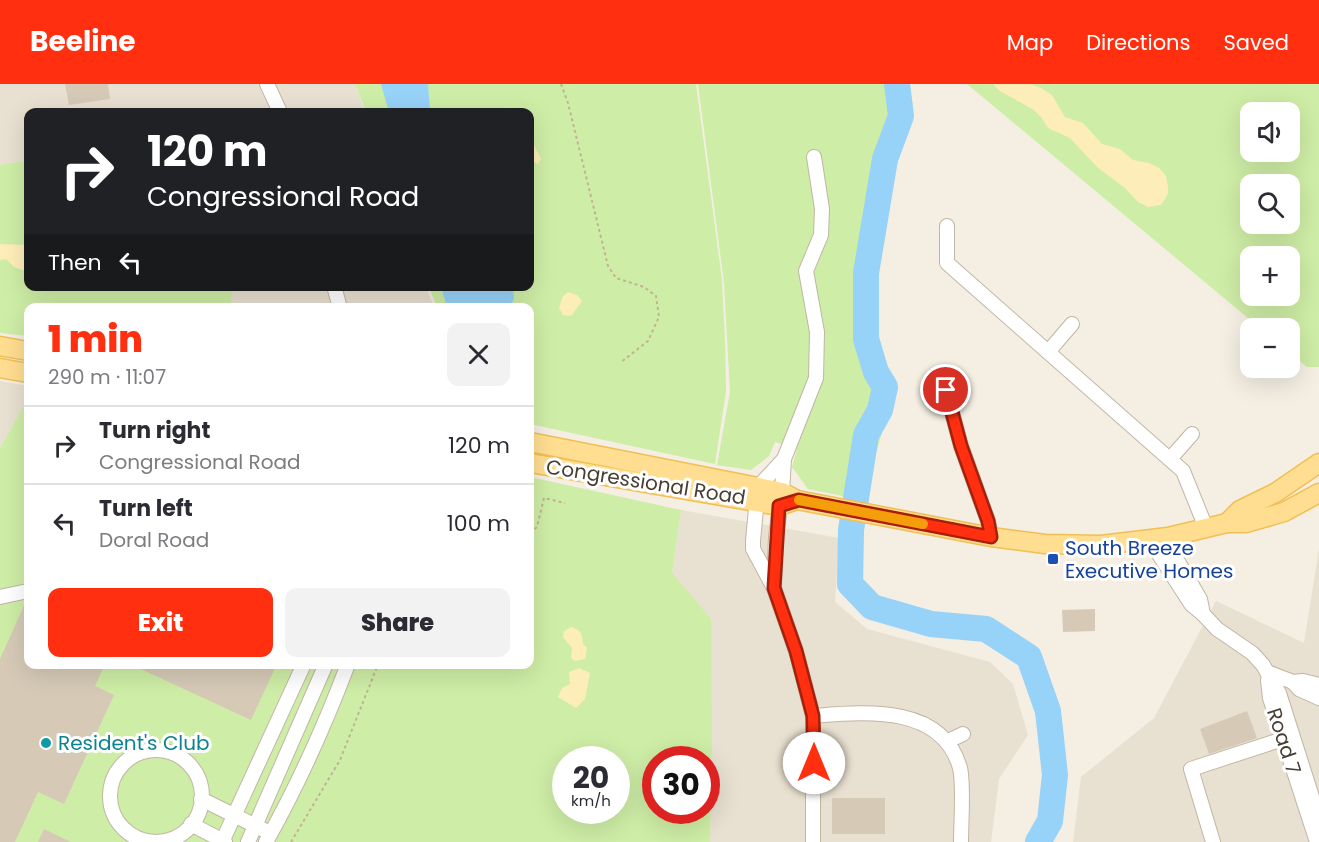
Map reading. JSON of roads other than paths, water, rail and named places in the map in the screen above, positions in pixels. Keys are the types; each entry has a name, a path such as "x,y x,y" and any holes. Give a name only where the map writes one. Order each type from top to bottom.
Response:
{"main road":[{"path":"0,346 24,350"},
{"path":"0,368 24,372"},
{"name":"Congressional Road","path":"537,444 757,494"},
{"name":"Congressional Road","path":"1227,523 1240,510 1275,493 1319,463"},
{"name":"Congressional Road","path":"534,464 823,504 991,537 1045,544 1101,545 1168,537 1227,523 1246,523 1284,512 1319,493"}],"street":[{"path":"267,84 278,108"},
{"path":"813,842 813,716 796,651 774,588 753,549 757,494 785,456 816,378 817,332 806,271 821,235 822,209 814,157"},
{"path":"947,226 947,263 1183,471 1206,528"},
{"path":"1048,352 1072,324"},
{"path":"946,390 961,446 988,521 991,537"},
{"path":"1170,459 1192,434"},
{"path":"774,588 786,499 785,456"},
{"name":"Road 7","path":"1168,537 1177,560 1200,599 1203,614"},
{"name":"Road 7","path":"1149,539 1191,604 1217,628 1252,653 1267,672 1279,693 1319,819"},
{"path":"0,597 24,592"},
{"path":"192,824 223,842 302,669"},
{"path":"248,842 324,669"},
{"path":"201,799 256,826 269,838 332,707 346,669"},
{"path":"1267,672 1293,682 1303,681 1319,685"},
{"name":"Road 7","path":"1267,672 1270,698 1317,842"},
{"path":"1293,682 1299,689 1319,698"},
{"path":"813,716 854,713 886,714 910,718 948,741 960,769 961,842"},
{"path":"948,741 963,734"},
{"path":"1213,842 1191,769 1283,739"},
{"path":"153,750 170,752 192,767 200,782 201,799 198,813 192,824 178,836 153,842 136,838 122,828 113,813 110,796 113,779 122,764 136,754 153,750"}],"water":[{"path":"381,84 428,84 430,108 388,108"},
{"path":"442,291 513,291 512,303 446,303"}],"waterway":[{"path":"897,84 901,116 885,159 866,273 866,339 876,372 885,387 880,410 866,435 851,530 850,584 872,607 931,624 986,629 1029,657 1048,711 1055,775 1050,821 1038,842"}],"place":[{"name":"South Breeze Executive Homes","path":"1053,559"},
{"name":"Resident's Club","path":"46,743"}]}
